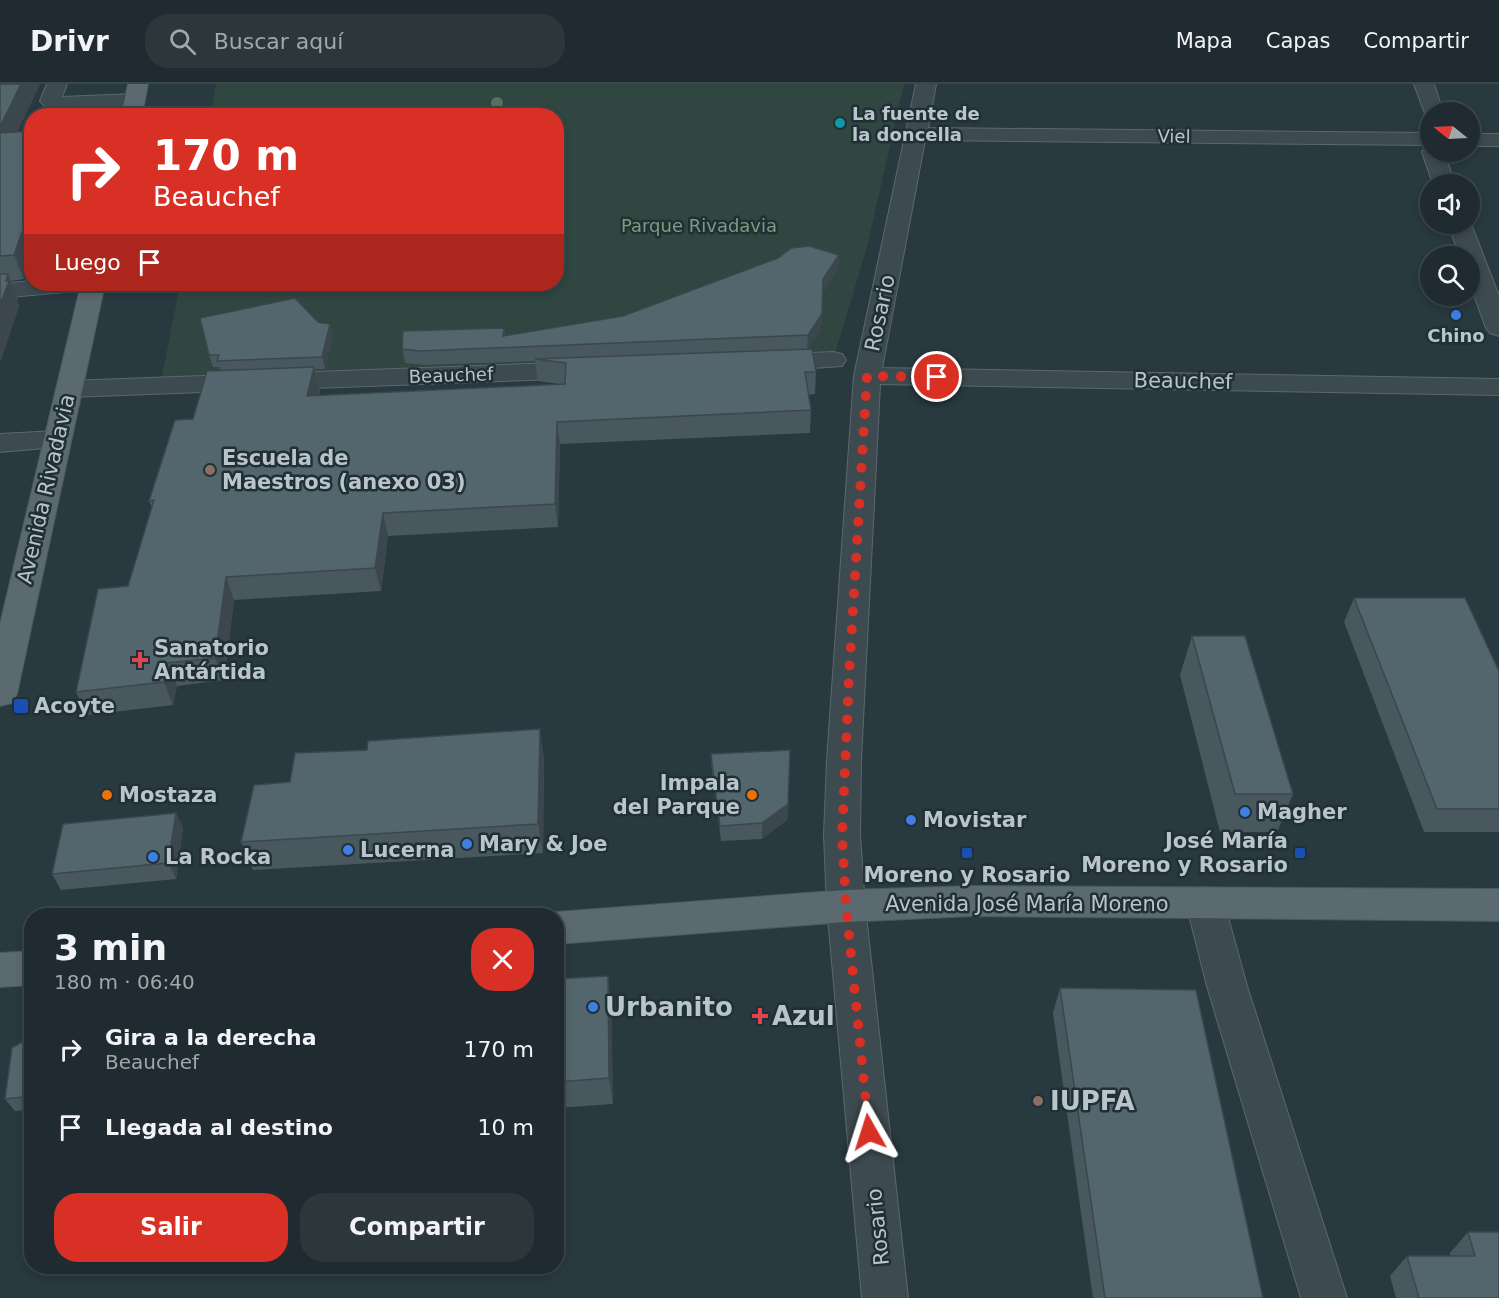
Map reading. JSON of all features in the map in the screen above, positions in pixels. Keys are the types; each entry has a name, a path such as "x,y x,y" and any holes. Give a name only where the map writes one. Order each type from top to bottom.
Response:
{"main road":[{"name":"Avenida Rivadavia","path":"0,694 91,291"},
{"name":"Avenida José María Moreno","path":"564,927 846,906 972,901 1499,905"},
{"path":"0,970 24,968"}],"street":[{"path":"57,84 50,101 54,104 134,100"},
{"name":"Rosario","path":"885,1298 846,906 842,836 844,760 867,376 926,84"},
{"path":"1424,84 1430,102"},
{"name":"Viel","path":"916,134 1420,139"},
{"path":"1480,140 1499,140"},
{"path":"1463,234 1499,328"},
{"path":"0,291 24,289"},
{"path":"739,364 833,360"},
{"name":"Beauchef","path":"69,389 609,369"},
{"name":"Beauchef","path":"867,376 1499,387"},
{"path":"0,443 57,440"},
{"path":"1205,903 1227,986 1324,1298"}],"green space":[{"name":"Parque Rivadavia","path":"216,84 904,84 867,247 833,360 160,386 179,291 564,291 564,108 212,108"}],"building":[{"path":"0,84 21,84 0,127"},
{"path":"24,132 24,226 14,255 0,256 0,133"},
{"path":"809,246 839,255 823,279 822,314 808,335 421,351 402,349 403,331 504,328 503,336 623,316 778,258 791,248"},
{"path":"0,274 8,274 6,281 9,281 0,305"},
{"path":"295,298 318,322 330,324 322,357 217,361 219,355 209,355 200,318"},
{"path":"812,349 816,372 805,372 811,410 557,422 555,504 383,513 375,568 226,577 215,658 167,663 164,682 76,692 98,589 128,586 154,500 149,501 175,420 193,419 207,371 314,367 307,396 565,384 566,363 535,359"},
{"path":"1354,598 1465,598 1499,671 1499,809 1437,809"},
{"path":"1192,636 1245,636 1293,794 1235,794"},
{"path":"540,729 538,824 241,842 254,785 290,782 295,753 367,750 368,741"},
{"name":"Impala del Parque","path":"790,750 788,804 762,823 720,826 711,754"},
{"path":"176,813 168,863 52,874 63,824"},
{"path":"608,976 609,1078 564,1081 564,979"},
{"path":"1060,988 1196,990 1263,1298 1105,1298"},
{"path":"24,1041 24,1097 5,1099 12,1048"},
{"path":"1468,1232 1499,1232 1499,1298 1419,1298 1407,1256 1475,1256"}],"place":[{"name":"La fuente de la doncella","path":"840,123"},
{"name":"Chino","path":"1456,315"},
{"name":"Escuela de Maestros (anexo 03)","path":"210,470"},
{"name":"Sanatorio Antártida","path":"140,660"},
{"name":"Acoyte","path":"21,706"},
{"name":"Mostaza","path":"107,795"},
{"name":"Impala del Parque","path":"752,795"},
{"name":"Magher","path":"1245,812"},
{"name":"Movistar","path":"911,820"},
{"name":"Mary & Joe","path":"467,844"},
{"name":"Lucerna","path":"348,850"},
{"name":"Moreno y Rosario","path":"967,853"},
{"name":"José María Moreno y Rosario","path":"1300,853"},
{"name":"La Rocka","path":"153,857"},
{"name":"Urbanito","path":"593,1007"},
{"name":"Azul","path":"760,1016"},
{"name":"IUPFA","path":"1038,1101"}],"route":[{"path":"869,1132 846,906 842,836 844,760 867,376 937,377"}]}
